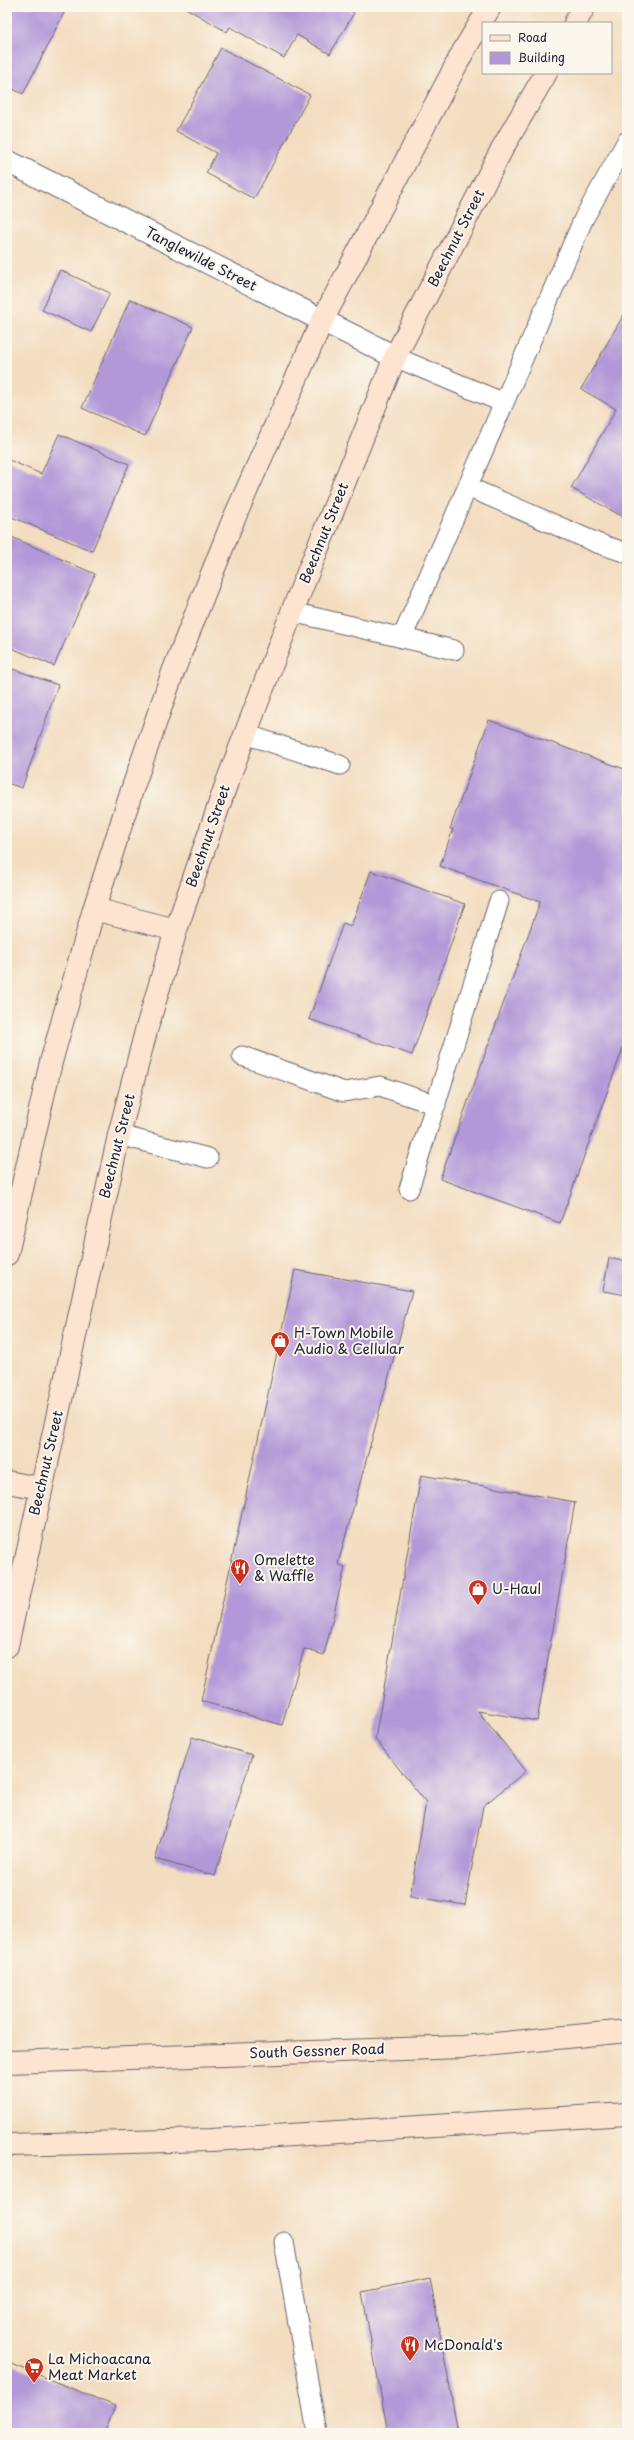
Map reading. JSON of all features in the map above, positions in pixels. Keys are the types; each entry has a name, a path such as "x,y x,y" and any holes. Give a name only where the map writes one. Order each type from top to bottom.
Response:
{"main road":[{"path":"7,1254 51,1062 94,909 133,787 173,672 232,523 322,321 464,50 490,7"},
{"path":"576,22 584,7"},
{"name":"Beechnut Street","path":"7,1646 40,1488 119,1134 146,1031 176,930 245,734 292,612 395,357 502,149 545,74"},
{"path":"94,909 176,930"},
{"path":"7,1482 40,1488"},
{"name":"South Gessner Road","path":"7,2062 464,2047 627,2031"},
{"path":"7,2145 211,2140 627,2114"}],"street":[{"name":"Tanglewilde Street","path":"7,161 395,357"}],"lane":[{"path":"402,638 584,218 627,141"},
{"path":"395,357 504,403"},
{"path":"468,487 597,543 627,553"},
{"path":"292,612 454,650"},
{"path":"245,734 340,765"},
{"path":"409,1189 499,901"},
{"path":"242,1056 344,1092 380,1086 436,1105"},
{"path":"119,1134 208,1158"},
{"path":"284,2242 316,2433"}],"building":[{"path":"7,7 67,7 23,94 7,86"},
{"path":"184,7 344,7 354,13 330,54 297,35 284,58 230,27 227,32"},
{"path":"221,48 310,95 254,199 206,173 216,153 176,131"},
{"path":"60,270 110,293 91,332 42,310"},
{"path":"130,299 193,327 145,436 82,408"},
{"path":"627,309 627,519 571,488 616,409 581,389"},
{"path":"59,434 129,464 92,551 7,515 7,459 41,474"},
{"path":"7,535 95,574 54,666 7,646"},
{"path":"7,667 58,685 22,788 7,783"},
{"path":"489,720 627,770 627,1037 560,1223 440,1179 540,902 440,866 453,829 450,829"},
{"path":"371,871 465,904 412,1055 309,1019 343,923 351,926"},
{"path":"609,1258 627,1262 627,1295 603,1291"},
{"path":"295,1270 412,1291 338,1564 345,1567 324,1655 304,1649 282,1725 201,1701"},
{"name":"U-Haul","path":"421,1475 575,1502 537,1721 478,1711 526,1771 483,1806 465,1905 410,1896 426,1802 375,1739"},
{"path":"192,1737 252,1755 215,1876 155,1859"},
{"name":"McDonald's","path":"430,2278 458,2433 388,2433 362,2292"},
{"name":"La Michoacana Meat Market","path":"7,2362 115,2406 104,2433 7,2433"}],"place":[{"name":"H-Town Mobile Audio & Cellular","path":"280,1358"},
{"name":"Omelette & Waffle","path":"240,1585"},
{"name":"U-Haul","path":"478,1606"},
{"name":"McDonald's","path":"410,2362"},
{"name":"La Michoacana Meat Market","path":"34,2384"}]}
